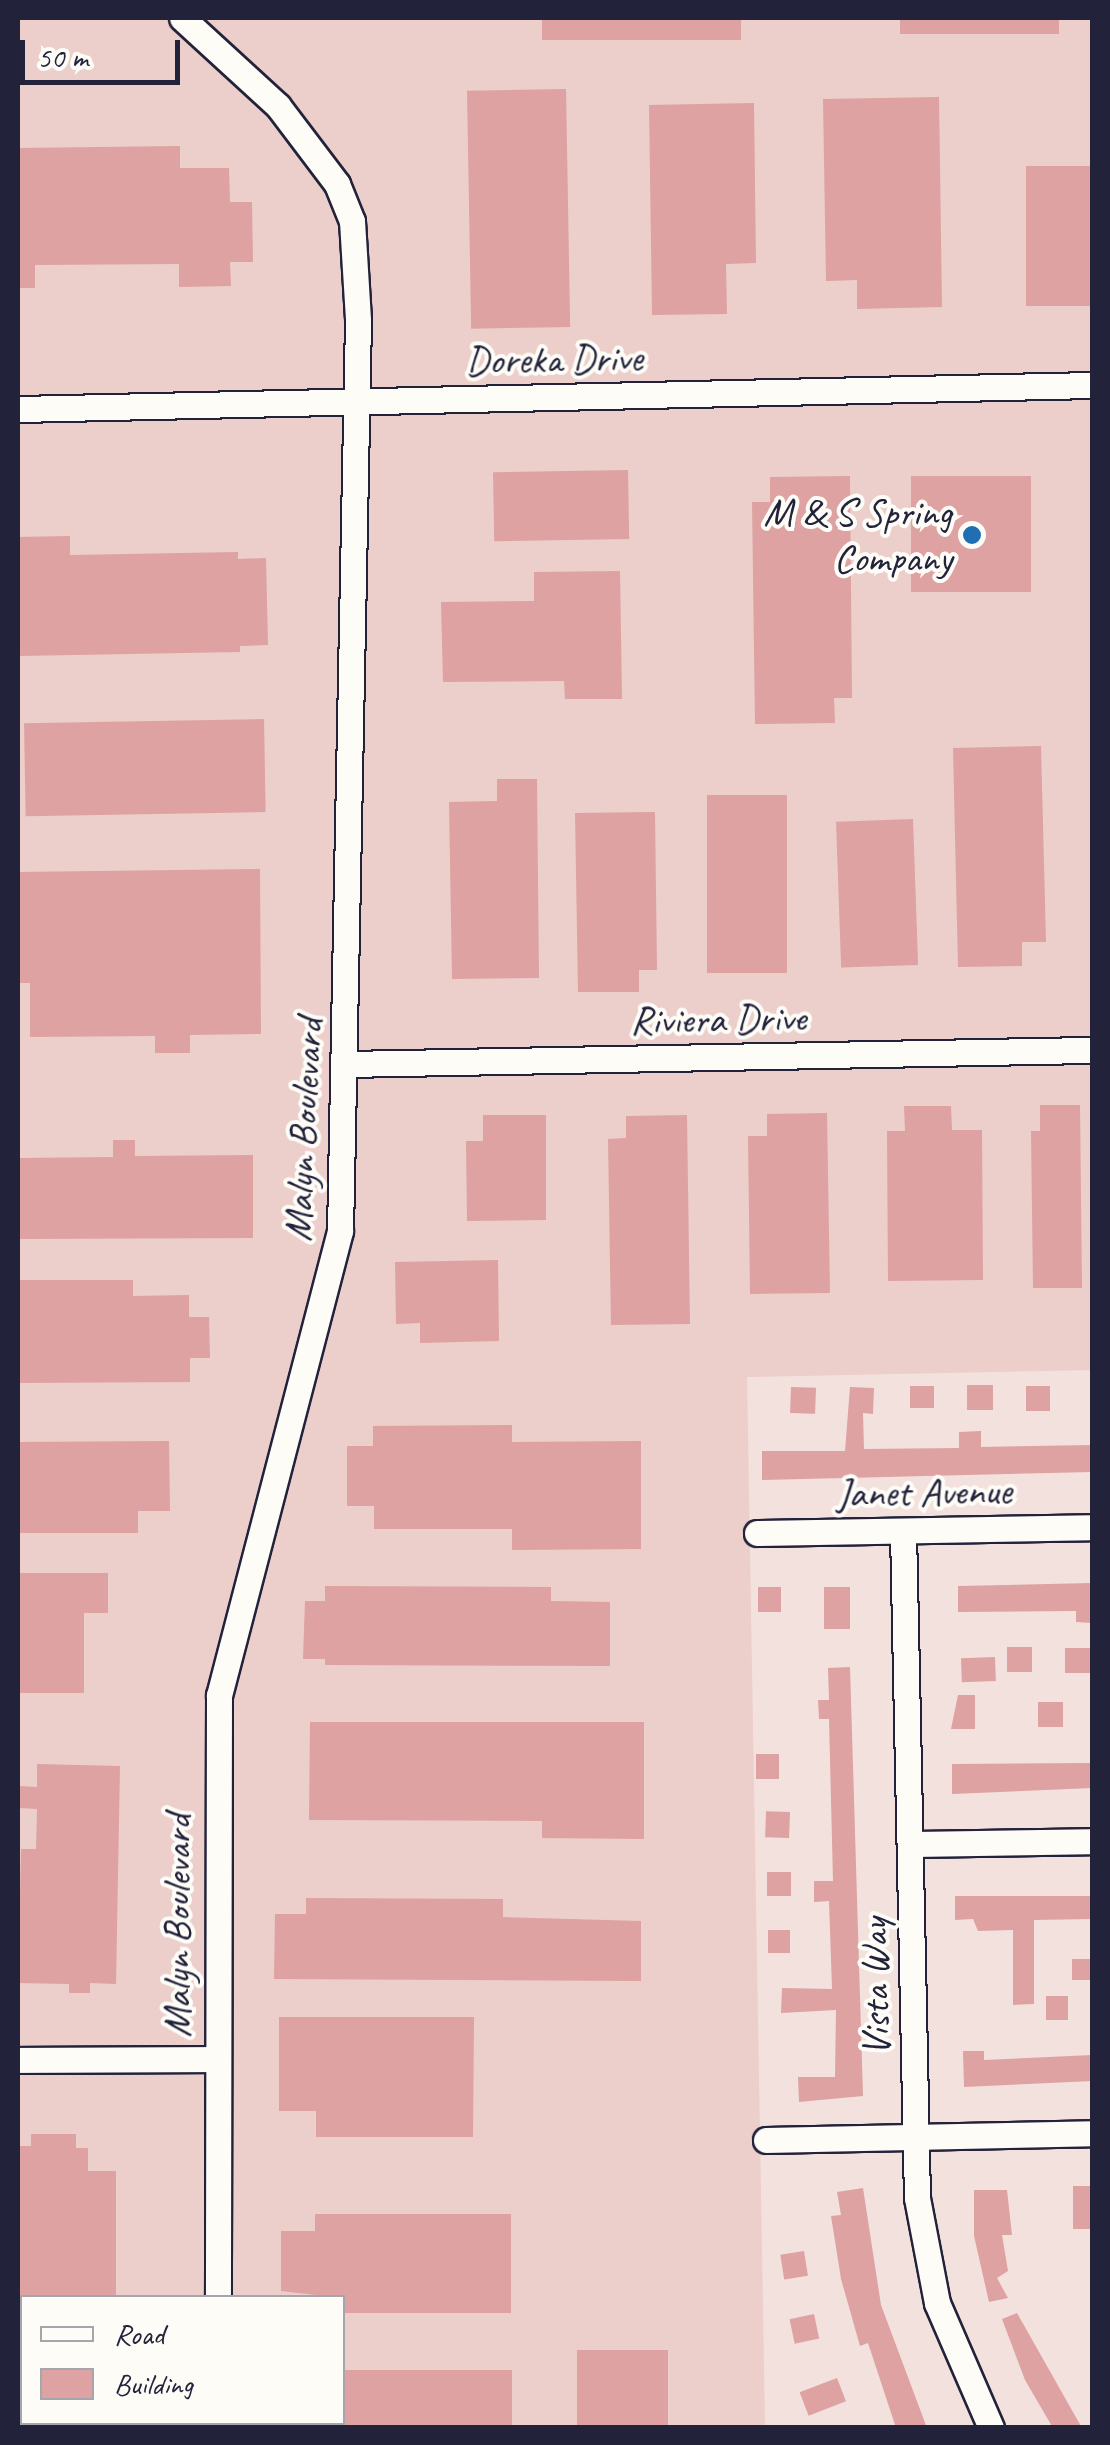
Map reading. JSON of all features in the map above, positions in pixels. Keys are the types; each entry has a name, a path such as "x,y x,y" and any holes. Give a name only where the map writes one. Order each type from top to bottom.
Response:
{"street":[{"name":"Malyn Boulevard","path":"182,18 278,106 337,184 352,221 356,266 346,1064 340,1231 330,1285 219,1696 214,2059 218,2295"},
{"name":"Doreka Drive","path":"18,409 1092,385"},
{"name":"Riviera Drive","path":"346,1064 1092,1050"},
{"name":"Janet Avenue","path":"757,1533 1092,1526"},
{"name":"Vista Way","path":"902,1530 917,2198 936,2304 991,2428"},
{"path":"910,1844 1092,1841"},
{"path":"18,2060 214,2059"},
{"path":"766,2140 1092,2133"}],"shaded area":[{"path":"18,18 1092,18 1092,1370 747,1377 765,2427 18,2427"}],"building":[{"path":"542,18 741,18 741,40 542,40"},
{"path":"900,18 1059,18 1059,34 900,34"},
{"path":"566,89 570,327 471,329 467,91"},
{"path":"939,97 942,307 857,309 857,280 826,281 823,99"},
{"path":"754,103 756,263 726,264 727,314 652,315 649,105"},
{"path":"180,146 180,168 229,168 230,202 252,202 253,262 230,262 231,286 179,287 179,264 35,265 35,288 18,288 18,148"},
{"path":"1026,166 1092,166 1092,306 1026,306"},
{"path":"628,470 629,539 494,541 493,472"},
{"path":"850,476 852,698 834,698 835,723 755,724 752,502 770,502 770,477"},
{"name":"M & S Spring Company","path":"911,476 1031,476 1031,592 911,592"},
{"path":"70,536 70,555 238,552 238,559 266,558 268,645 240,646 240,652 18,656 18,537"},
{"path":"620,571 622,699 565,699 564,681 443,682 441,602 534,601 534,572"},
{"path":"264,719 266,812 26,816 24,723"},
{"path":"1041,746 1046,942 1022,942 1022,966 958,967 953,748"},
{"path":"497,779 537,779 539,978 452,979 449,802 497,801"},
{"path":"707,795 787,795 787,973 707,973"},
{"path":"655,812 657,970 639,970 639,992 578,992 575,813"},
{"path":"913,819 918,965 841,968 836,822"},
{"path":"260,869 261,1034 190,1035 190,1053 155,1053 155,1036 30,1037 30,983 18,983 18,872"},
{"path":"1040,1105 1080,1105 1082,1288 1033,1288 1031,1131 1040,1131"},
{"path":"904,1106 951,1106 952,1130 982,1130 983,1280 888,1281 887,1131 905,1131"},
{"path":"827,1113 830,1293 750,1294 748,1136 767,1136 767,1114"},
{"path":"483,1115 546,1115 546,1220 467,1221 466,1141 483,1141"},
{"path":"687,1115 690,1324 611,1325 608,1139 626,1138 626,1116"},
{"path":"113,1140 135,1140 135,1156 253,1155 253,1238 18,1239 18,1158 113,1157"},
{"path":"498,1260 499,1341 420,1343 420,1323 396,1324 395,1262"},
{"path":"18,1280 133,1280 133,1296 189,1295 189,1317 209,1317 210,1358 190,1358 190,1382 18,1383"},
{"path":"967,1385 993,1385 993,1410 967,1410"},
{"path":"910,1386 934,1386 934,1408 910,1408"},
{"path":"1026,1386 1050,1386 1050,1411 1026,1411"},
{"path":"791,1387 816,1388 815,1414 790,1413"},
{"path":"850,1387 874,1388 873,1414 863,1413 864,1449 959,1448 959,1432 981,1431 981,1447 1092,1445 1092,1472 762,1480 762,1451 845,1451"},
{"path":"512,1425 512,1442 641,1441 641,1549 512,1550 512,1529 374,1529 374,1506 347,1506 347,1446 373,1446 373,1426"},
{"path":"169,1441 170,1511 138,1511 138,1533 18,1533 18,1442"},
{"path":"18,1573 108,1573 108,1613 84,1613 84,1693 18,1693"},
{"path":"1092,1583 1092,1623 1076,1622 1076,1611 958,1612 958,1586"},
{"path":"325,1586 551,1587 551,1601 610,1602 610,1666 325,1665 325,1659 303,1659 305,1601 325,1601"},
{"path":"758,1587 781,1587 781,1612 758,1612"},
{"path":"824,1587 850,1587 850,1629 824,1629"},
{"path":"1007,1647 1032,1647 1032,1672 1007,1672"},
{"path":"1065,1648 1090,1648 1090,1673 1065,1673"},
{"path":"995,1657 996,1681 962,1682 961,1658"},
{"path":"850,1667 863,2096 799,2102 798,2077 835,2077 836,2010 781,2013 782,1988 832,1989 829,1901 814,1902 814,1881 833,1881 829,1719 819,1719 818,1700 829,1700 828,1668"},
{"path":"958,1695 975,1695 975,1729 951,1729"},
{"path":"1038,1702 1063,1702 1063,1727 1038,1727"},
{"path":"310,1722 644,1722 644,1839 542,1838 542,1821 309,1820"},
{"path":"756,1754 779,1754 779,1779 756,1779"},
{"path":"1092,1763 1092,1788 952,1794 952,1764"},
{"path":"37,1764 120,1766 116,1984 90,1983 90,1993 69,1993 69,1984 18,1983 21,1849 36,1849 37,1809 19,1808 19,1786 37,1787"},
{"path":"766,1811 790,1812 789,1838 765,1837"},
{"path":"767,1872 791,1872 791,1896 767,1896"},
{"path":"955,1896 1092,1896 1092,1919 1034,1920 1034,2004 1013,2005 1013,1930 978,1931 973,1919 955,1920"},
{"path":"306,1898 503,1899 503,1917 641,1921 641,1981 274,1979 275,1914 306,1914"},
{"path":"768,1930 790,1930 790,1953 768,1953"},
{"path":"1072,1959 1092,1959 1092,1980 1072,1980"},
{"path":"1046,1996 1068,1996 1068,2020 1046,2020"},
{"path":"279,2017 474,2017 473,2137 316,2137 316,2111 279,2111"},
{"path":"963,2051 984,2051 984,2060 1092,2055 1092,2081 964,2087"},
{"path":"31,2134 76,2134 76,2148 88,2148 88,2171 116,2171 116,2295 18,2298 18,2146 31,2146"},
{"path":"1073,2186 1092,2186 1092,2229 1073,2229"},
{"path":"863,2188 881,2305 927,2428 896,2428 868,2343 860,2346 841,2279 831,2216 841,2215 837,2192"},
{"path":"974,2190 1007,2190 1012,2235 1002,2235 1008,2271 997,2278 1008,2298 989,2302 974,2236"},
{"path":"315,2214 511,2214 511,2313 345,2313 345,2295 281,2291 281,2231 315,2231"},
{"path":"804,2251 808,2276 784,2279 780,2255"},
{"path":"1017,2313 1082,2428 1053,2428 1025,2380 1002,2319"},
{"path":"814,2314 819,2338 795,2344 790,2319"},
{"path":"577,2350 668,2350 668,2428 577,2428"},
{"path":"345,2370 512,2370 512,2428 342,2428"},
{"path":"837,2378 846,2401 809,2416 800,2392"}],"place":[{"name":"M & S Spring Company","path":"972,535"}]}
